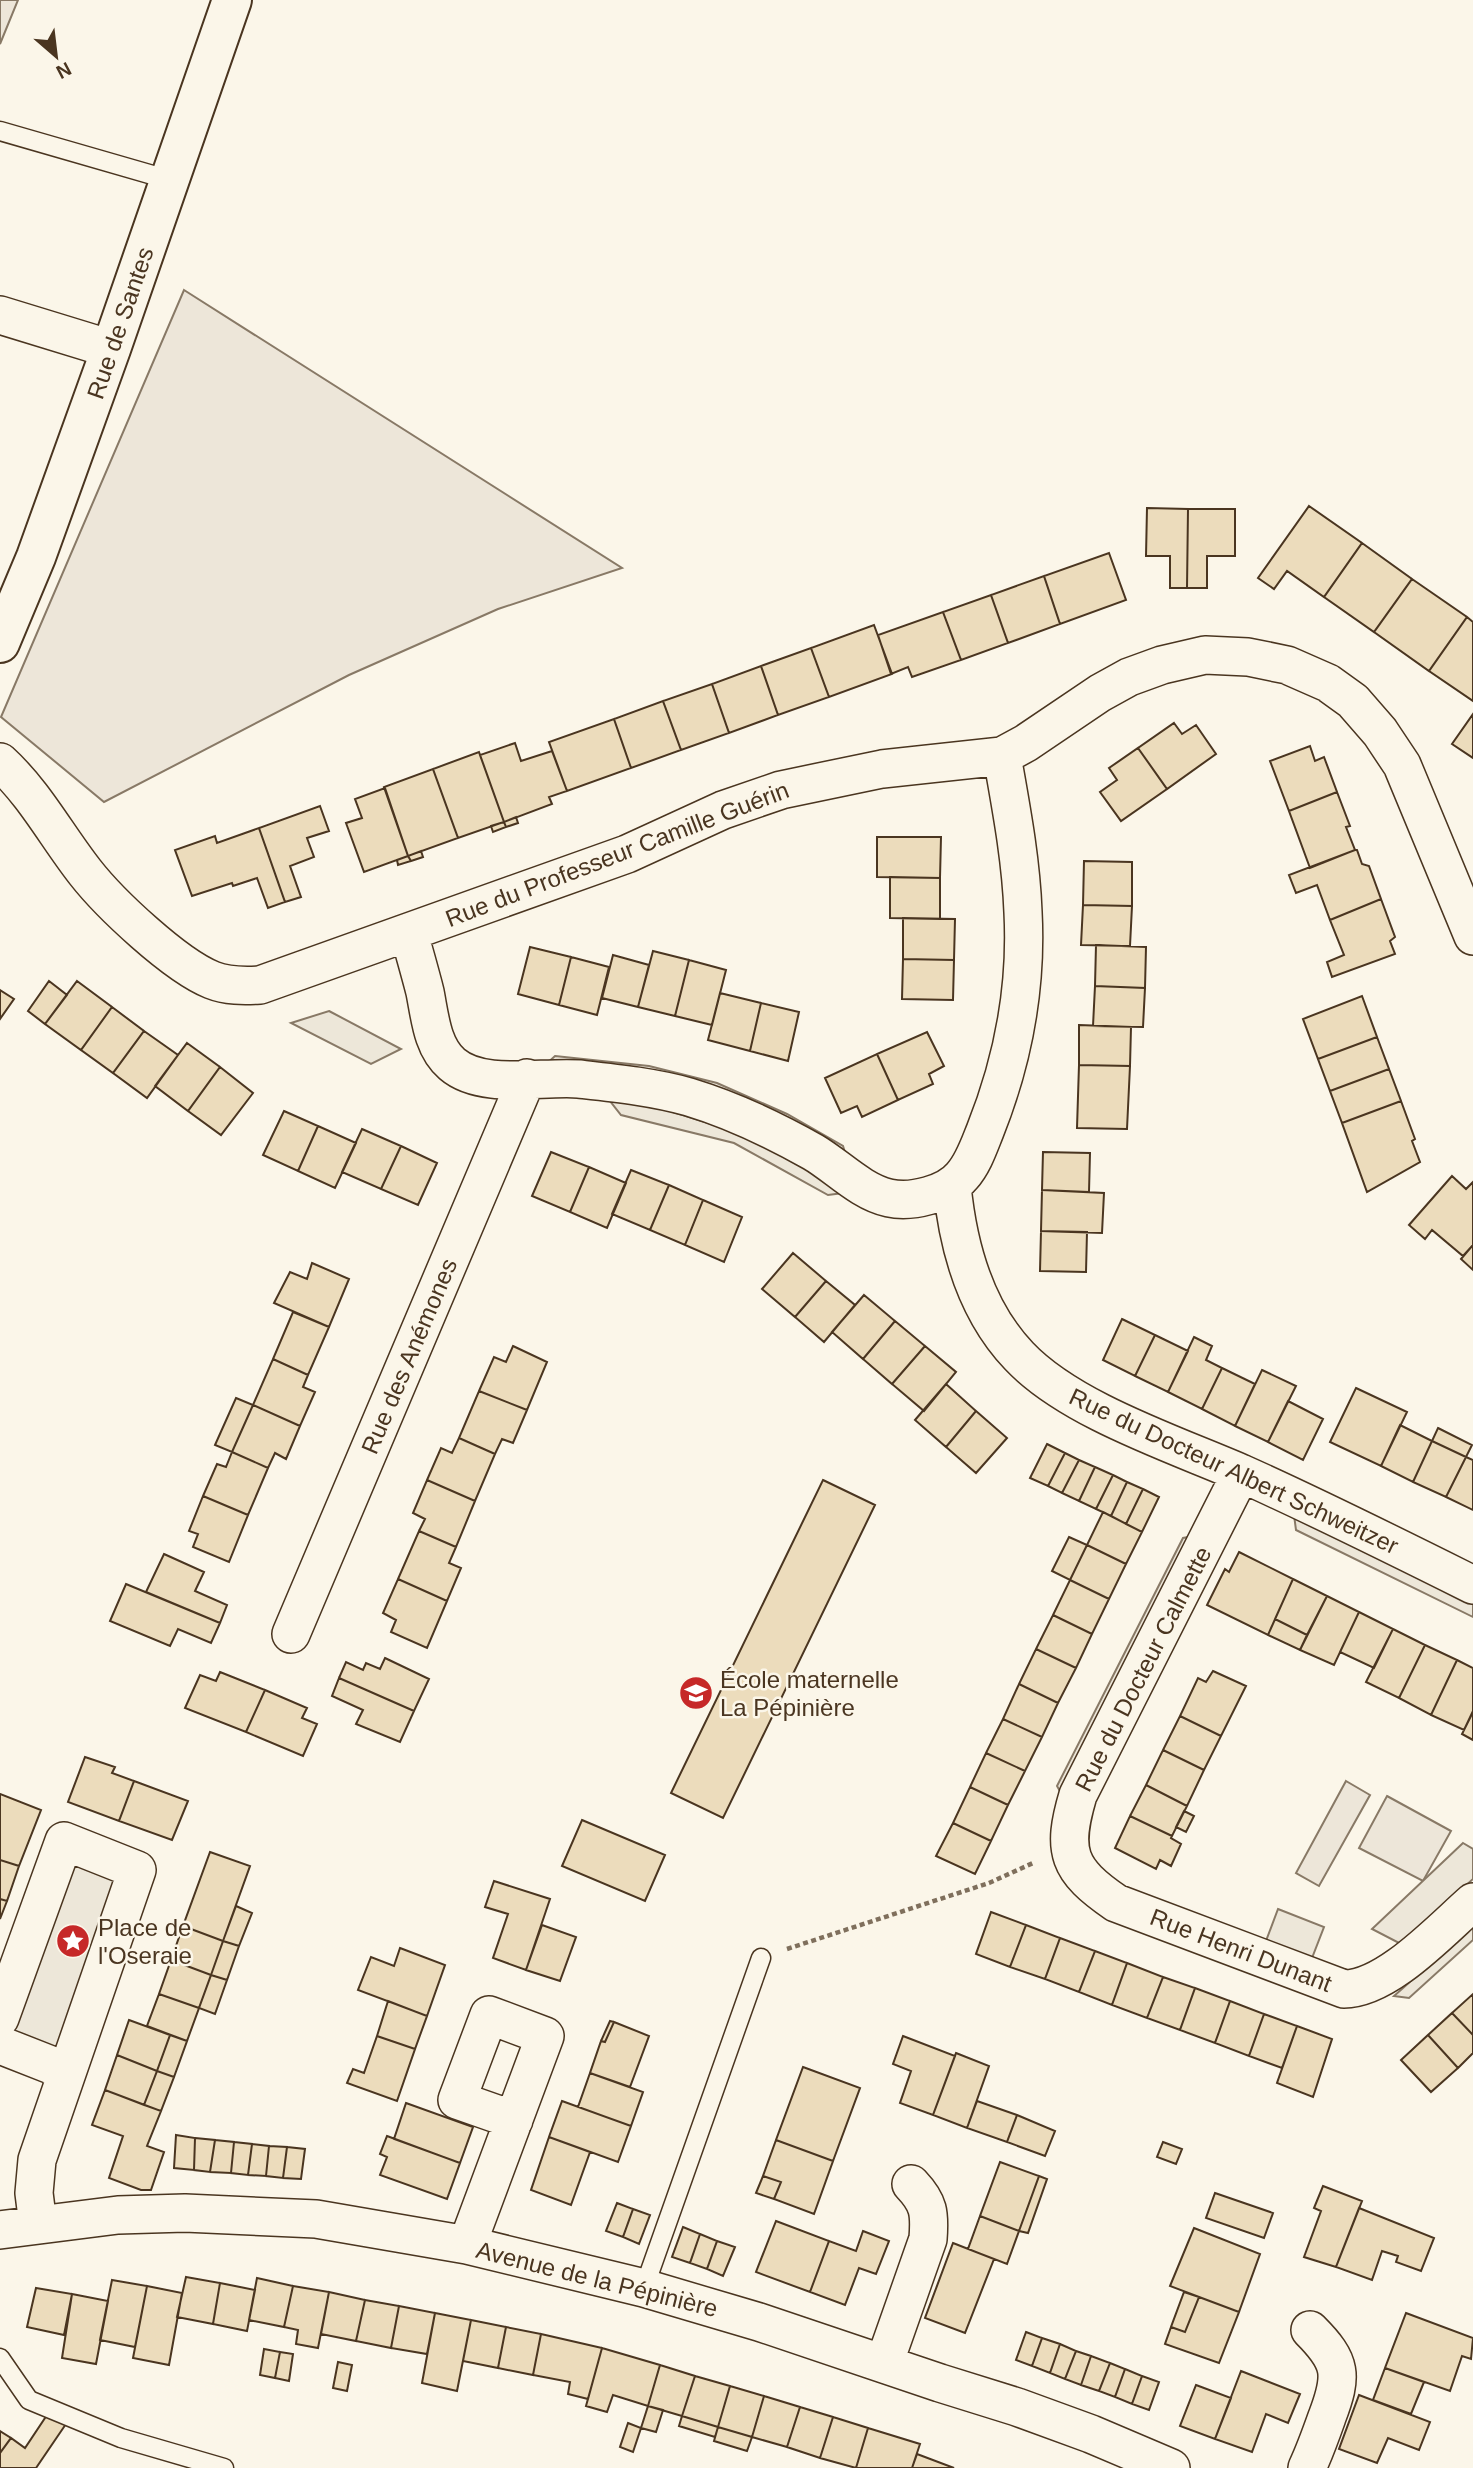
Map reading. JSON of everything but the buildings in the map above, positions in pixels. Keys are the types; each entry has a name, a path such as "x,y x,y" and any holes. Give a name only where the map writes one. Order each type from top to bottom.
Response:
{"street":[{"name":"Rue de Santes","path":"0,643 36,556 111,349 232,0"},
{"path":"0,315 111,349"},
{"name":"Rue du Professeur Camille Guérin","path":"0,762 48,817 87,875 148,935 193,971 215,981 236,986 260,985 627,853 723,810 782,790 882,769 1002,756 1129,677 1162,664 1205,655 1248,657 1287,665 1328,683 1353,701 1380,732 1402,765 1473,936"},
{"path":"409,933 438,1045 451,1063 470,1074 480,1077 575,1079 635,1086 688,1097 739,1115 784,1136 815,1153 871,1191 888,1198 929,1195 952,1186 972,1161 997,1100 1012,1049 1024,955 1023,911 1015,832 1002,756"},
{"name":"Rue des Anémones","path":"291,1634 527,1078"},
{"name":"Rue du Docteur Albert Schweitzer","path":"952,1186 955,1217 978,1294 1002,1337 1037,1374 1075,1399 1473,1584"},
{"name":"Rue du Docteur Calmette","path":"1073,1858 1071,1819 1078,1795 1241,1474"},
{"path":"0,2018 64,1841 138,1870 37,2160 34,2193 38,2225"},
{"name":"Rue Henri Dunant","path":"1073,1858 1092,1886 1116,1903 1344,1989 1365,1987 1385,1978 1473,1902"},
{"path":"0,2045 51,2065 66,2075"},
{"path":"467,2245 513,2120"},
{"path":"884,2364 928,2239 929,2219 925,2199 911,2184"},
{"name":"Avenue de la Pépinière","path":"0,2230 118,2215 172,2214 316,2219 467,2245 644,2288 759,2322 1091,2434 1171,2468"},
{"path":"1307,2468 1338,2389 1333,2359 1324,2344 1310,2330"}],"lane":[{"path":"0,131 170,180"},
{"path":"644,2288 761,1958"},
{"path":"0,2358 29,2400 121,2438 224,2468"}],"path":[{"path":"761,1958 1073,1858"}],"shaded area":[{"path":"0,0 18,0 0,44"},
{"path":"184,290 622,568 498,609 349,675 104,802 1,717"},
{"path":"329,1011 401,1049 371,1064 291,1023"},
{"path":"555,1056 649,1066 717,1083 787,1114 843,1146 847,1159 544,1066"},
{"path":"610,1101 657,1107 743,1134 793,1159 843,1193 828,1195 734,1143 621,1115"},
{"path":"1294,1515 1473,1604 1473,1617 1296,1530"},
{"path":"1199,1535 1065,1800 1057,1786 1183,1538"},
{"path":"1346,1781 1370,1795 1319,1886 1296,1873"},
{"path":"1387,1796 1451,1831 1423,1881 1359,1848"},
{"name":"Place de l'Oseraie","path":"66,1836 146,1864 67,2077 0,2052"},
{"path":"1463,1843 1473,1849 1473,1879 1401,1944 1372,1929"},
{"path":"1278,1909 1324,1927 1312,1958 1266,1941"},
{"path":"1473,1926 1473,1940 1409,1998 1394,1996"}],"place":[{"name":"École maternelle La Pépinière","path":"696,1693"},
{"name":"Place de l'Oseraie","path":"73,1941"}]}
